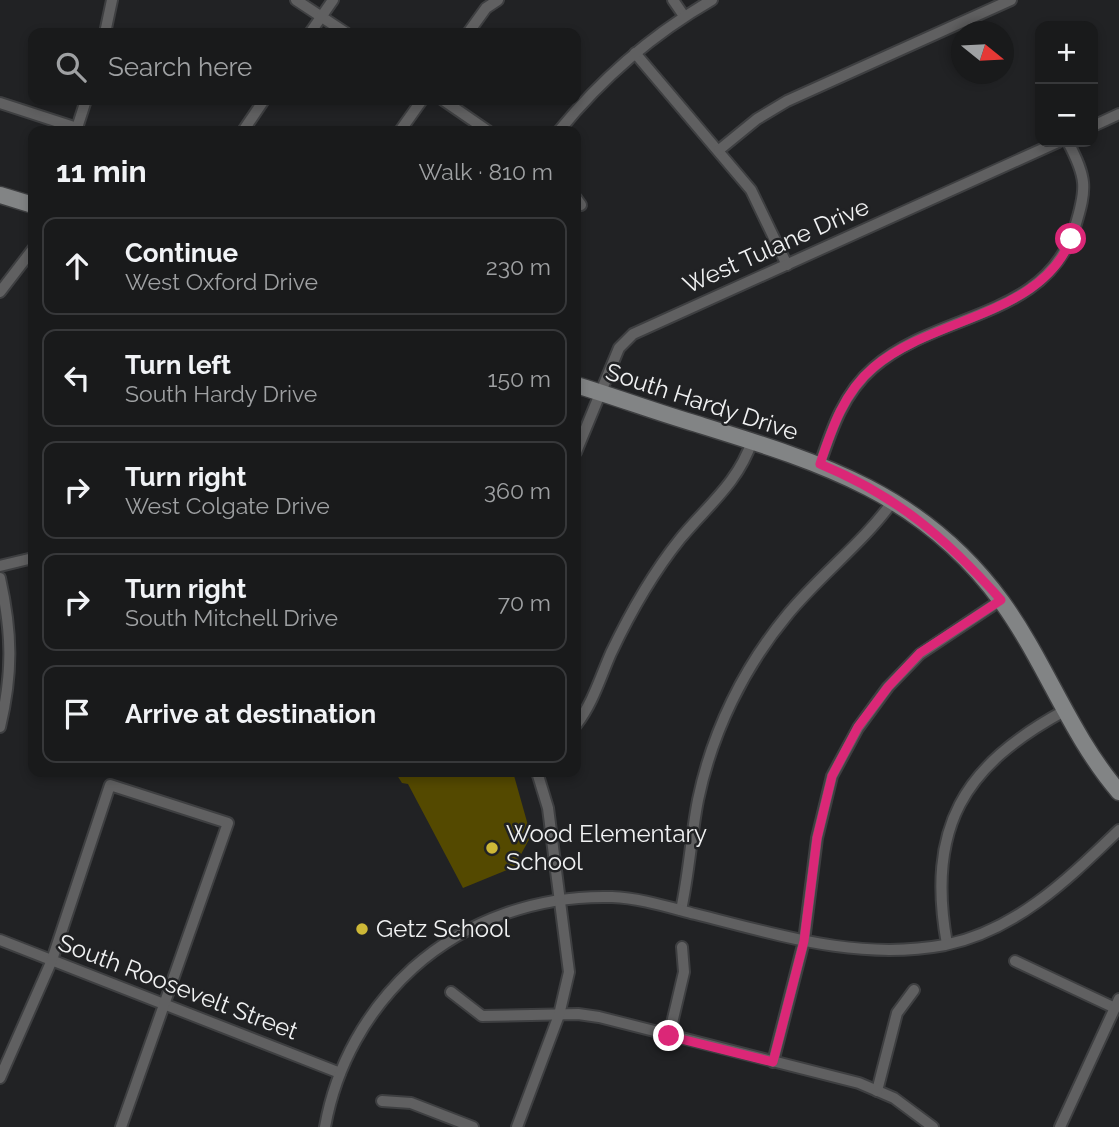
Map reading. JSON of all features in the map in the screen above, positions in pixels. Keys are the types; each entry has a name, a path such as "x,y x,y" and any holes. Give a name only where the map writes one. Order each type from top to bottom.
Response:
{"street":[{"path":"106,28 113,0"},
{"path":"296,0 338,28"},
{"path":"313,28 333,0"},
{"path":"472,28 486,8 498,0"},
{"path":"673,0 684,16"},
{"path":"563,126 599,85 635,53 684,16 712,0"},
{"path":"719,150 757,119 787,101 1011,0"},
{"path":"635,53 719,150 761,208 787,265"},
{"path":"0,103 65,126"},
{"path":"77,126 84,105"},
{"path":"246,126 261,105"},
{"path":"404,126 418,105"},
{"path":"450,105 481,126"},
{"path":"1098,124 1119,114"},
{"name":"West Tulane Drive","path":"581,440 619,348 634,334 1047,147"},
{"path":"820,464 841,408 872,369 905,346 1031,290 1056,268 1071,239 1086,184 1070,147"},
{"path":"0,195 28,203"},
{"path":"0,292 28,256"},
{"name":"South Hardy Drive","path":"581,386 820,464 863,482 893,500 955,549 1001,600 1023,633 1092,757 1119,792"},
{"path":"581,718 651,579 681,538 730,486 744,465 752,442"},
{"path":"681,910 698,800 719,731 734,698 750,668 788,614 815,584 869,533 893,500"},
{"path":"0,566 28,559"},
{"path":"0,578 10,626 10,669 0,727"},
{"path":"773,1062 804,941 817,838 832,776 858,727 888,687 920,653 1001,600"},
{"path":"947,944 940,909 940,874 945,840 954,816 981,773 1003,750 1065,711"},
{"path":"517,1127 559,1015 569,972 562,900 548,808 539,777"},
{"path":"0,1078 52,960 110,785 228,823 166,1005 139,1067 121,1127"},
{"path":"325,1127 329,1103 340,1073 370,1016 425,957 453,937 506,912 562,900 612,897 681,910 804,941 874,952 947,944 998,926 1028,910 1063,885 1119,830"},
{"name":"South Roosevelt Street","path":"0,940 340,1073"},
{"path":"669,1036 684,972 682,947"},
{"path":"1015,961 1117,1004 1060,1127"},
{"path":"877,1091 897,1013 914,990"},
{"path":"451,992 482,1016 599,1017 877,1091 894,1098 933,1127"},
{"path":"382,1101 411,1103 473,1127"}],"shaded area":[{"path":"398,777 514,777 531,836 514,867 463,888 408,784 402,783"}],"place":[{"name":"Wood Elementary School","path":"492,848"},
{"name":"Getz School","path":"362,929"}],"route":[{"path":"669,1036 773,1062 804,941 817,838 832,776 858,727 888,687 920,653 1001,600 936,532 893,500 863,482 820,464 841,408 856,386 887,356 1031,290 1056,268 1071,239"}]}
